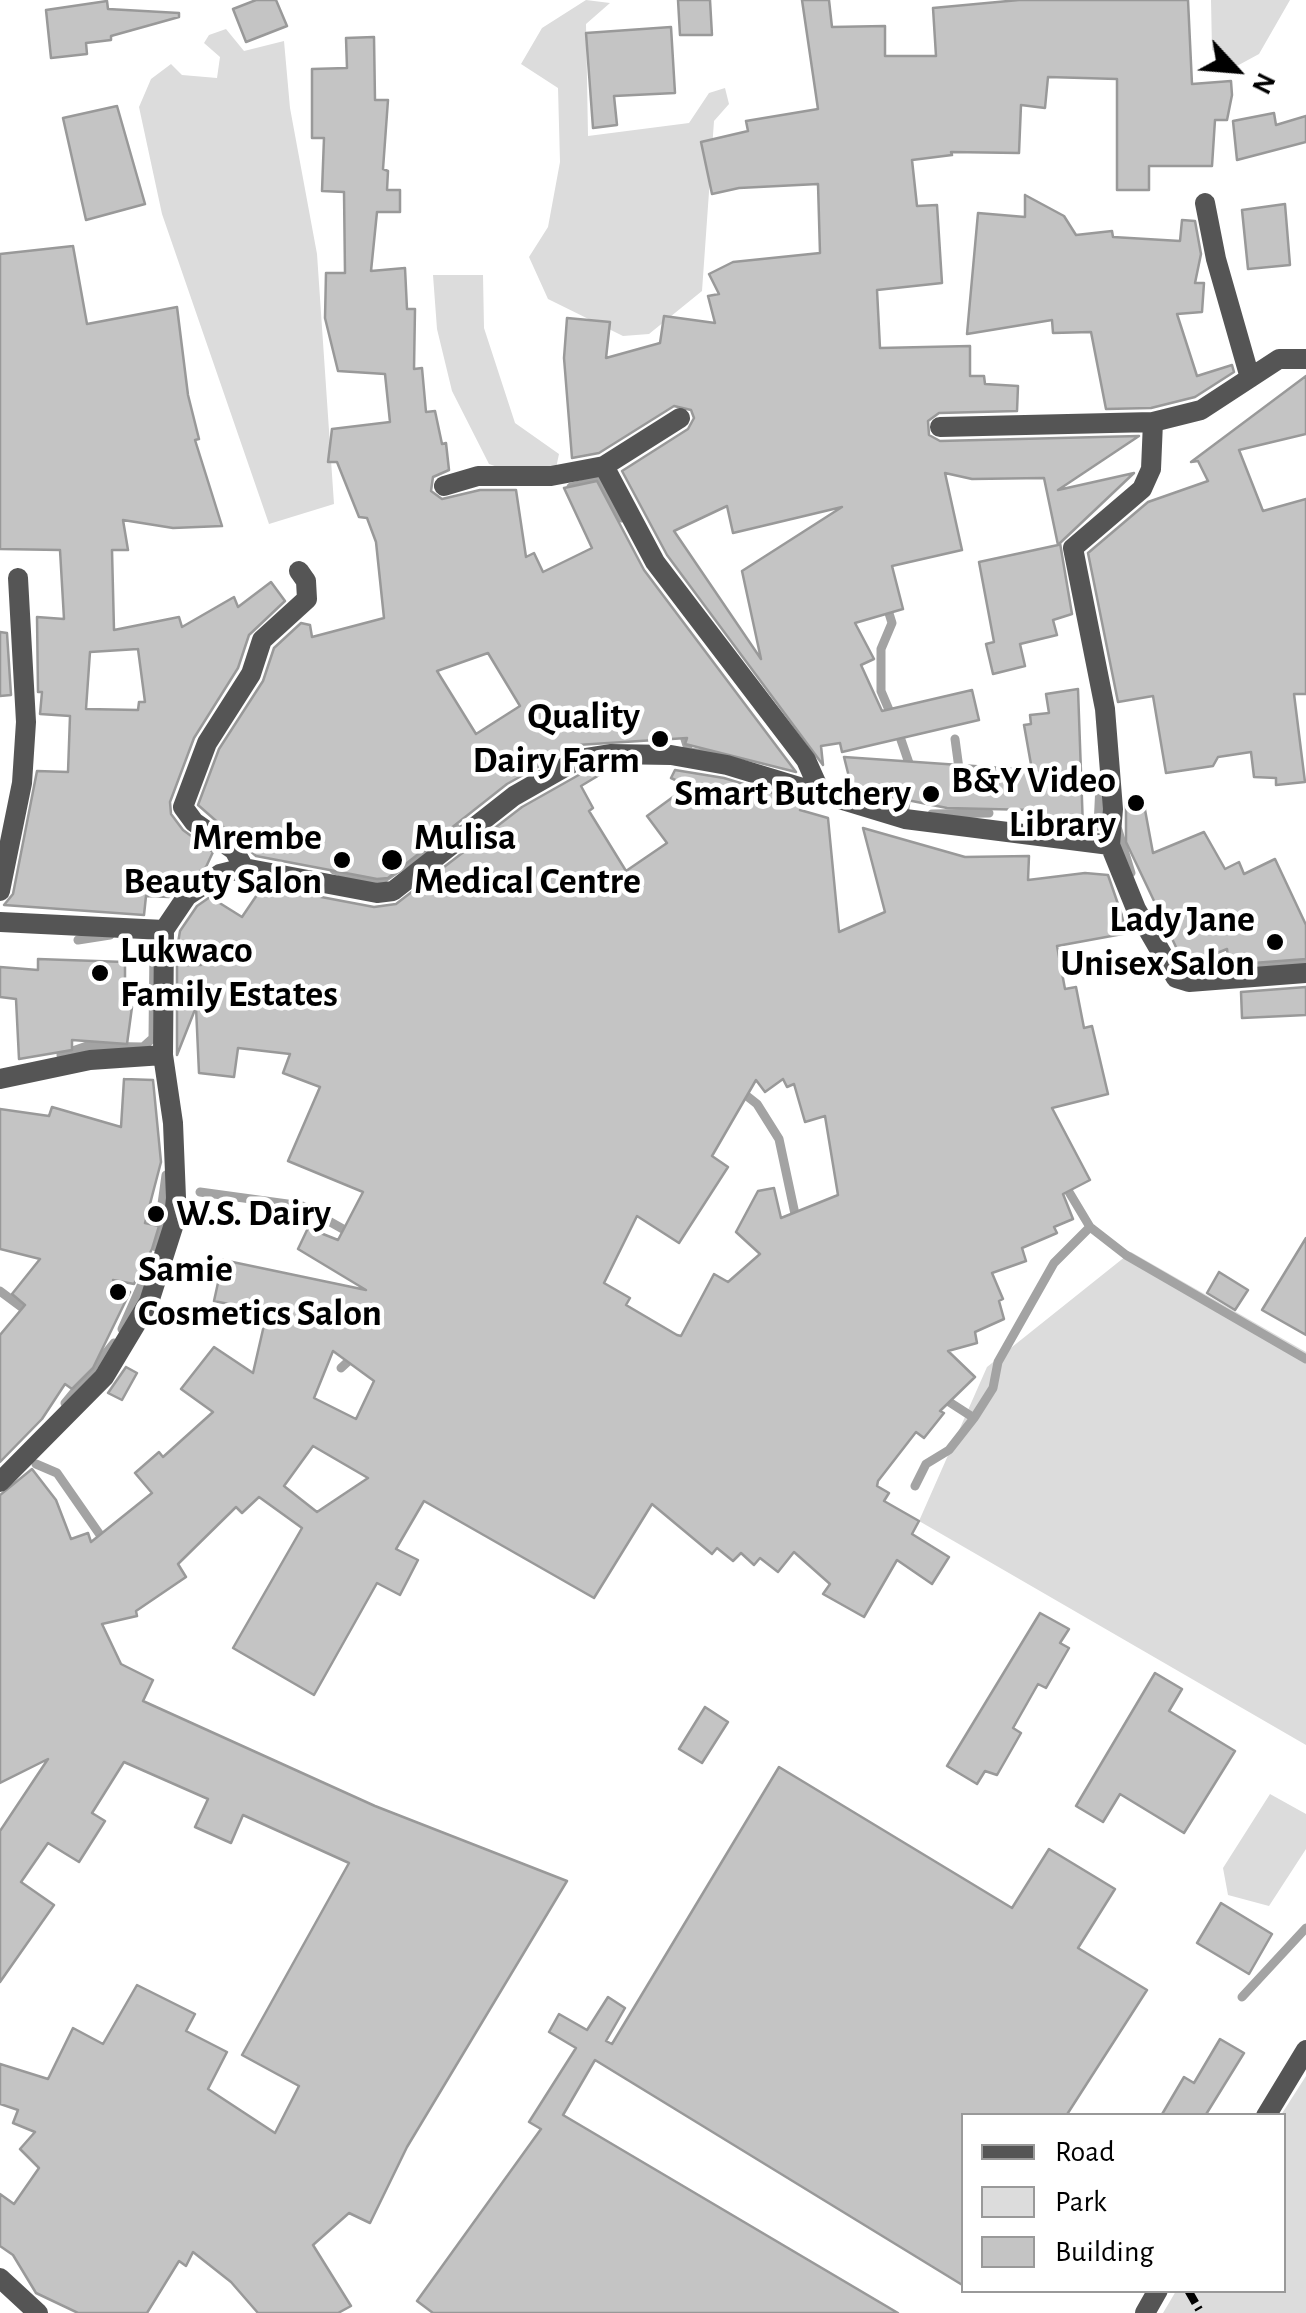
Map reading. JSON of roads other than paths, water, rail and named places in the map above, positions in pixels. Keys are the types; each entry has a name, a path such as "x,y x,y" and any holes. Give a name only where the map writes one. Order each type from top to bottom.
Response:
{"street":[{"path":"1206,202 1216,260 1250,378"},
{"path":"940,427 1153,422 1188,415 1279,359 1306,359"},
{"path":"444,486 478,476 550,476 604,466 680,418"},
{"path":"1153,422 1151,469 1142,489 1073,548 1106,709 1113,809 1110,845 1136,909 1176,978 1189,982 1306,973"},
{"path":"604,466 655,562 806,760 822,798"},
{"path":"244,868 234,850 194,822 184,807 207,743 251,674 262,640 307,599 306,581 299,571"},
{"path":"0,891 22,783 26,722 18,578"},
{"path":"0,1482 104,1378 149,1302 173,1227 176,1198 173,1123 163,1055 164,930 175,910 200,886 220,874 244,868 376,893 392,890 514,796 579,760 596,755 700,759 822,798 920,822 1110,845"},
{"path":"0,922 164,930"},
{"path":"0,1080 90,1060 163,1055"},
{"path":"1268,2113 1306,2050"},
{"path":"0,2278 38,2313"}],"waterway":[{"path":"571,487 599,480 621,518"},
{"path":"888,610 892,623 881,649 881,691 892,717"},
{"path":"898,731 911,769"},
{"path":"684,736 689,752 731,757"},
{"path":"955,739 960,776"},
{"path":"1073,834 1098,826 1100,785"},
{"path":"905,808 908,789"},
{"path":"932,814 989,813"},
{"path":"442,824 449,833 456,828"},
{"path":"1118,830 1131,873"},
{"path":"334,870 377,883 449,833"},
{"path":"78,940 110,935"},
{"path":"61,1055 87,1046 143,1047 153,1038 154,945"},
{"path":"1181,971 1229,962 1306,964"},
{"path":"738,1089 757,1104 779,1139 795,1214"},
{"path":"156,1247 166,1175 170,1176"},
{"path":"1063,1182 1090,1227 1126,1255 1306,1359"},
{"path":"200,1192 302,1206 350,1233"},
{"path":"940,1396 974,1418 993,1388 998,1362 1054,1263 1090,1227"},
{"path":"122,1329 151,1263"},
{"path":"0,1291 32,1315"},
{"path":"88,1357 97,1364 114,1343"},
{"path":"341,1368 354,1356"},
{"path":"65,1403 93,1369"},
{"path":"915,1486 926,1464 949,1450 974,1418"},
{"path":"36,1464 57,1473 105,1542"},
{"path":"1242,1997 1306,1928"}],"railway":[{"path":"1190,2293 1201,2313"}],"place":[{"name":"Quality Dairy Farm","path":"660,739"},
{"name":"Smart Butchery","path":"931,794"},
{"name":"B&Y Video Library","path":"1136,803"},
{"name":"Mrembe Beauty Salon","path":"342,860"},
{"name":"Mulisa Medical Centre","path":"392,860"},
{"name":"Lady Jane Unisex Salon","path":"1275,942"},
{"name":"Lukwaco Family Estates","path":"100,973"},
{"name":"W.S. Dairy","path":"156,1214"},
{"name":"Samie Cosmetics Salon","path":"118,1292"}]}
